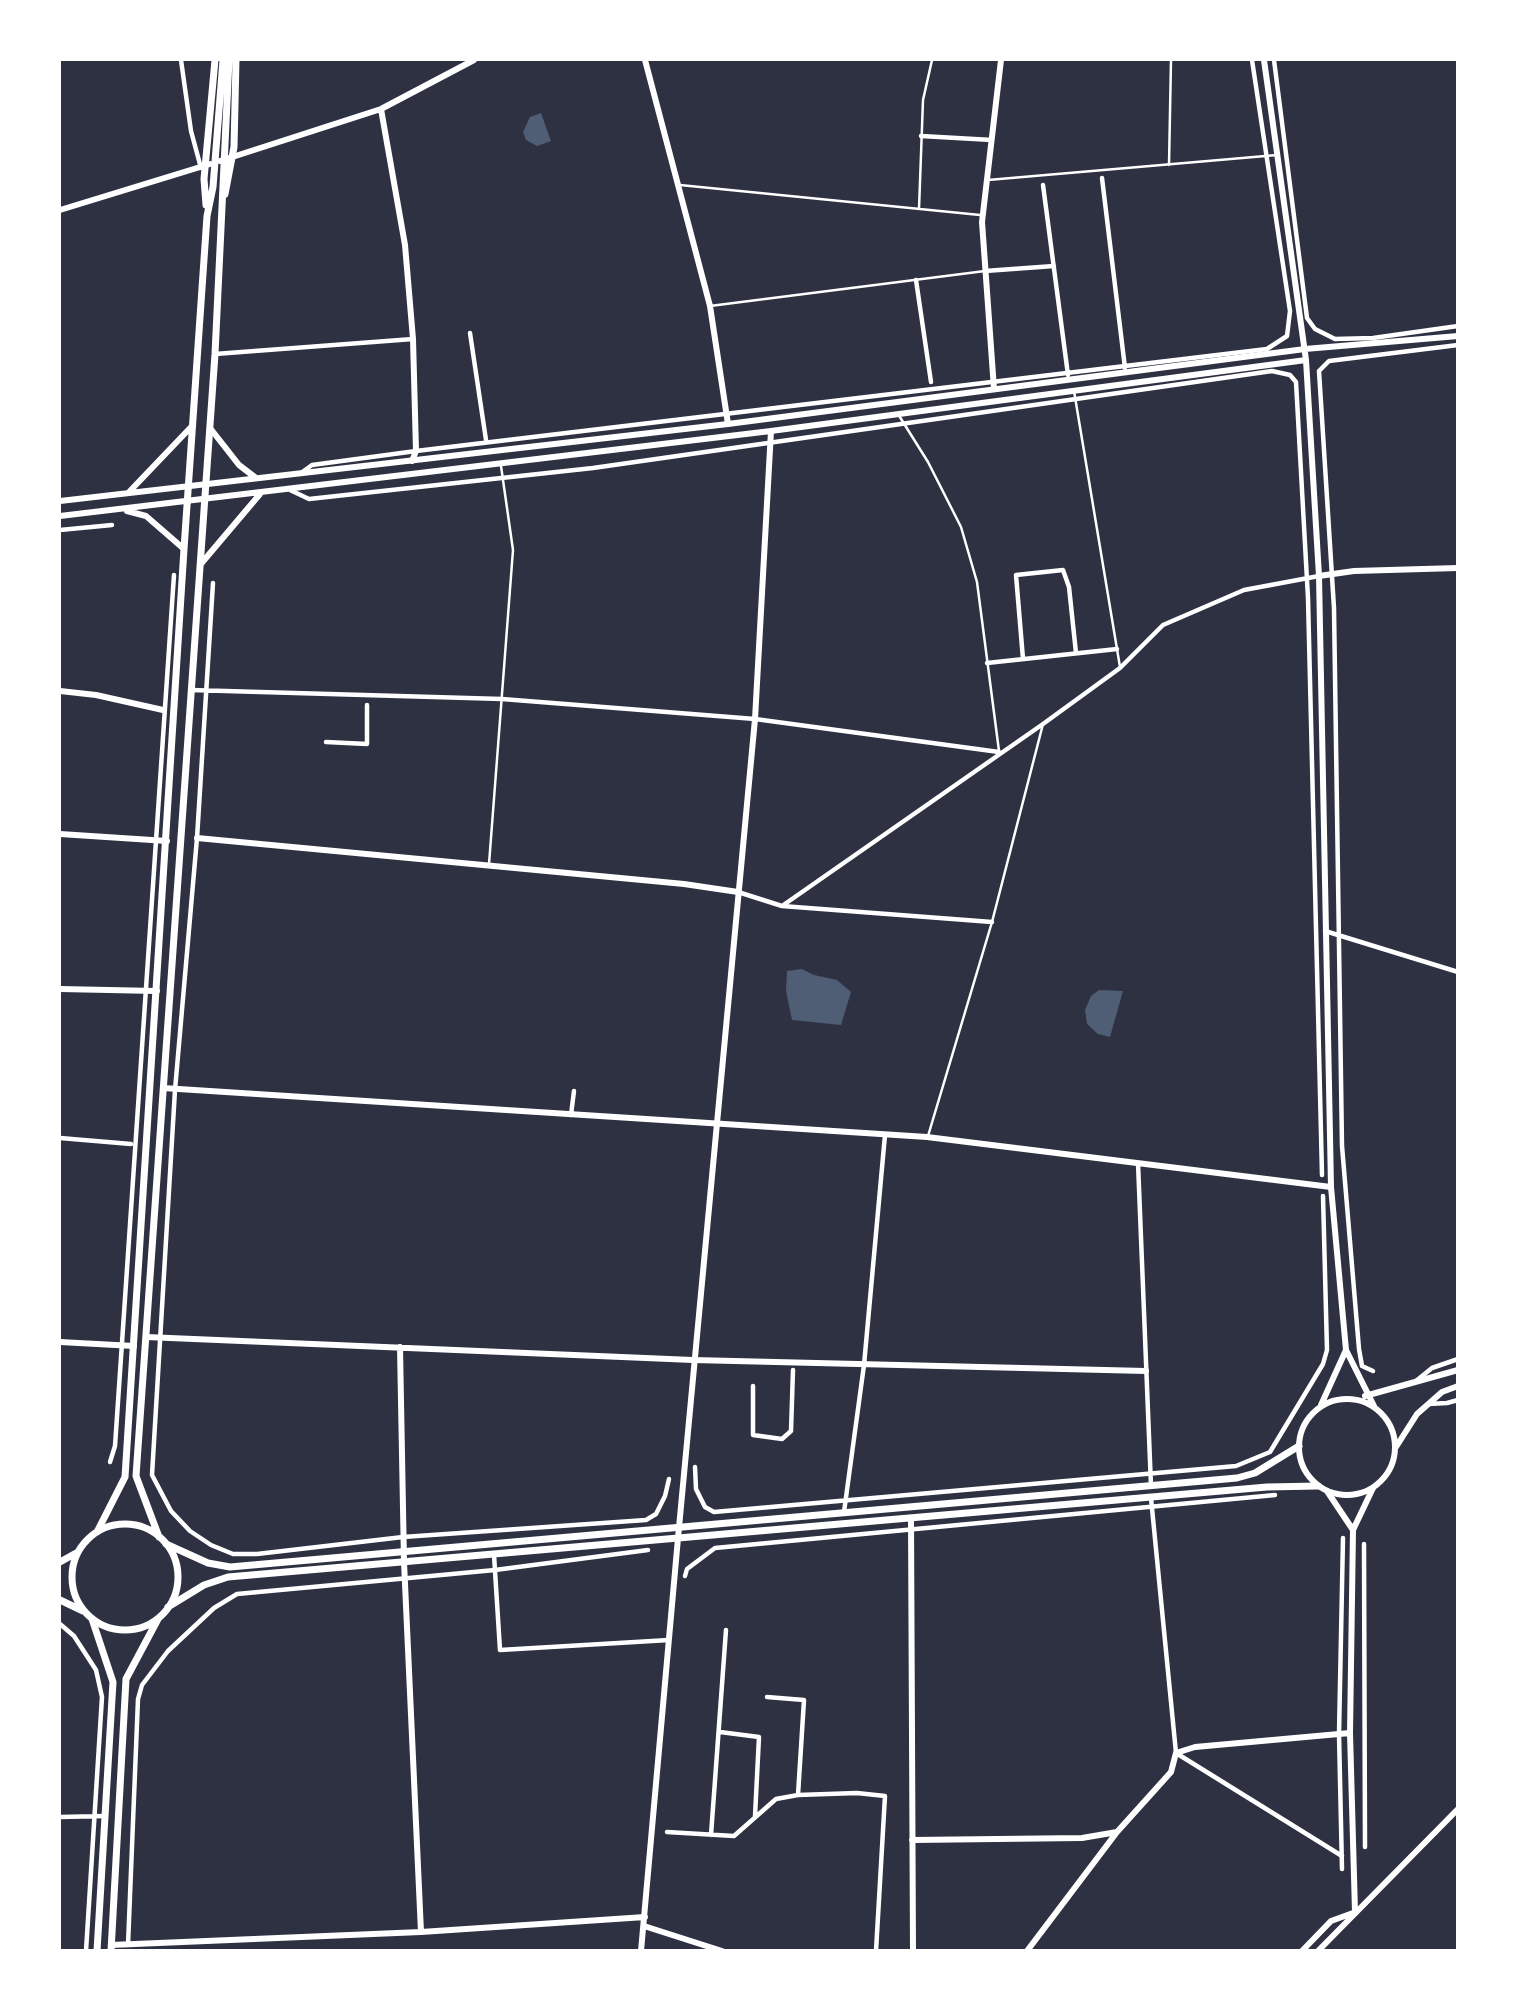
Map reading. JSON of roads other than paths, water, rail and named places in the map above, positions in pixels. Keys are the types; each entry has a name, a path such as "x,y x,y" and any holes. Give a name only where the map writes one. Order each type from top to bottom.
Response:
{"main road":[{"path":"207,216 204,179 215,60"},
{"path":"60,1562 78,1552 97,1532 125,1478 207,216 223,60"},
{"path":"159,1537 136,1476 215,354 229,60"},
{"path":"222,205 231,171 236,60"},
{"path":"97,1532 124,1524 143,1527 166,1544 208,1563 230,1567 1237,1478 1255,1473 1299,1446"},
{"path":"168,1607 204,1585 228,1577 1267,1487 1318,1486"},
{"path":"111,1948 126,1679 176,1590 177,1570 166,1544"},
{"path":"78,1552 72,1582 84,1611"},
{"path":"60,1600 84,1611 92,1619 121,1630 142,1628 158,1619"},
{"path":"92,1619 113,1682 97,1951"}],"street":[{"path":"181,60 191,131 204,179"},
{"path":"60,210 381,109 474,60"},
{"path":"645,60 710,306 729,424"},
{"path":"994,389 983,216 1001,60"},
{"path":"301,473 312,465 416,451 1266,349 1287,336 1290,311 1252,60"},
{"path":"1264,60 1306,360 1319,576 1331,1187 1346,1350 1374,1406 1392,1428 1396,1447"},
{"path":"1274,60 1307,318 1315,329 1335,339 1373,338 1458,326"},
{"path":"381,109 405,245 413,338 416,451 412,461"},
{"path":"921,136 992,140"},
{"path":"1102,178 1125,369"},
{"path":"1043,185 1068,376"},
{"path":"985,271 1054,266"},
{"path":"916,280 931,382"},
{"path":"470,333 486,440"},
{"path":"60,501 729,424 1305,348 1458,336"},
{"path":"215,354 413,338"},
{"path":"1373,1371 1362,1366 1359,1349 1342,1146 1332,575 1319,371 1329,361 1458,345"},
{"path":"60,516 771,431 1306,360"},
{"path":"290,490 309,499 503,478 771,443 1272,371 1290,374 1296,382 1307,579 1322,1175"},
{"path":"129,492 194,424"},
{"path":"210,428 239,466 257,478"},
{"path":"641,1951 693,1360 755,719 771,431"},
{"path":"200,565 260,494"},
{"path":"121,509 146,516 184,549"},
{"path":"60,530 112,525"},
{"path":"782,906 999,752 1043,724 1120,667 1163,625 1244,590 1319,576 1458,568"},
{"path":"1023,659 1016,575 1063,569 1069,587 1076,653"},
{"path":"110,1462 115,1446 174,575"},
{"path":"213,583 197,838 175,1090 158,1338 152,1475 171,1511 190,1531 211,1545 233,1553 257,1554 403,1536 646,1520 656,1514 665,1496 668,1479"},
{"path":"987,663 1117,649"},
{"path":"191,690 502,699 755,719 999,752"},
{"path":"60,691 96,695 163,710"},
{"path":"326,742 367,744 367,705"},
{"path":"60,834 167,841"},
{"path":"197,838 684,884 738,892 782,906 992,922"},
{"path":"1325,931 1458,972"},
{"path":"60,989 157,991"},
{"path":"163,1088 927,1137 1331,1187"},
{"path":"571,1116 574,1091"},
{"path":"844,1512 864,1365 885,1135"},
{"path":"60,1138 131,1144"},
{"path":"1138,1163 1151,1486"},
{"path":"695,1467 696,1489 705,1507 714,1512 1236,1466 1270,1451 1323,1364 1327,1350 1323,1196"},
{"path":"146,1336 693,1360 1146,1371"},
{"path":"60,1342 134,1346"},
{"path":"400,1348 403,1536 421,1932"},
{"path":"1346,1350 1320,1407 1303,1428 1299,1446 1306,1472 1318,1486 1346,1495 1373,1488"},
{"path":"1415,1381 1432,1368 1458,1359"},
{"path":"753,1386 753,1435 782,1439 791,1432 793,1370"},
{"path":"1320,1407 1337,1399 1356,1399 1458,1370"},
{"path":"1355,1912 1350,1733 1353,1530 1373,1488 1387,1474 1396,1447 1417,1414 1427,1404 1458,1386"},
{"path":"1356,1399 1374,1406"},
{"path":"1427,1404 1447,1404 1458,1399"},
{"path":"1327,1491 1353,1530"},
{"path":"685,1576 687,1569 715,1548 1275,1495"},
{"path":"1027,1951 1116,1832 1171,1772 1176,1753 1151,1498"},
{"path":"911,1518 913,1951"},
{"path":"1342,1870 1339,1734 1343,1538"},
{"path":"1364,1544 1365,1847"},
{"path":"128,1945 138,1699 142,1685 168,1651 214,1608 237,1594 495,1570 649,1550"},
{"path":"494,1554 500,1650 669,1640"},
{"path":"60,1624 74,1636 96,1670 101,1687 86,1951"},
{"path":"711,1835 726,1630"},
{"path":"767,1697 804,1700 798,1795"},
{"path":"720,1732 759,1737 755,1816"},
{"path":"1176,1753 1195,1747 1350,1733"},
{"path":"1176,1753 1342,1856"},
{"path":"667,1832 734,1836 776,1799 798,1795 857,1793 885,1796 876,1951"},
{"path":"1318,1951 1458,1809"},
{"path":"60,1817 105,1816"},
{"path":"912,1840 1082,1838 1116,1832"},
{"path":"1302,1951 1331,1921 1355,1912"},
{"path":"111,1948 645,1917"},
{"path":"644,1926 722,1951"}],"lane":[{"path":"919,209 923,100 932,60"},
{"path":"1169,166 1171,60"},
{"path":"988,180 1278,155"},
{"path":"678,185 983,216"},
{"path":"710,306 985,271"},
{"path":"1074,391 1120,667"},
{"path":"898,414 928,462 961,527 977,582 999,752"},
{"path":"488,867 513,550 501,464"},
{"path":"927,1137 992,922 1043,724"}],"water":[{"path":"541,113 551,141 537,146 526,140 523,132 530,117"},
{"path":"802,969 814,975 837,980 851,992 841,1025 792,1020 786,991 787,971"},
{"path":"1099,990 1123,991 1110,1037 1098,1034 1087,1024 1085,1010 1091,996"}]}
